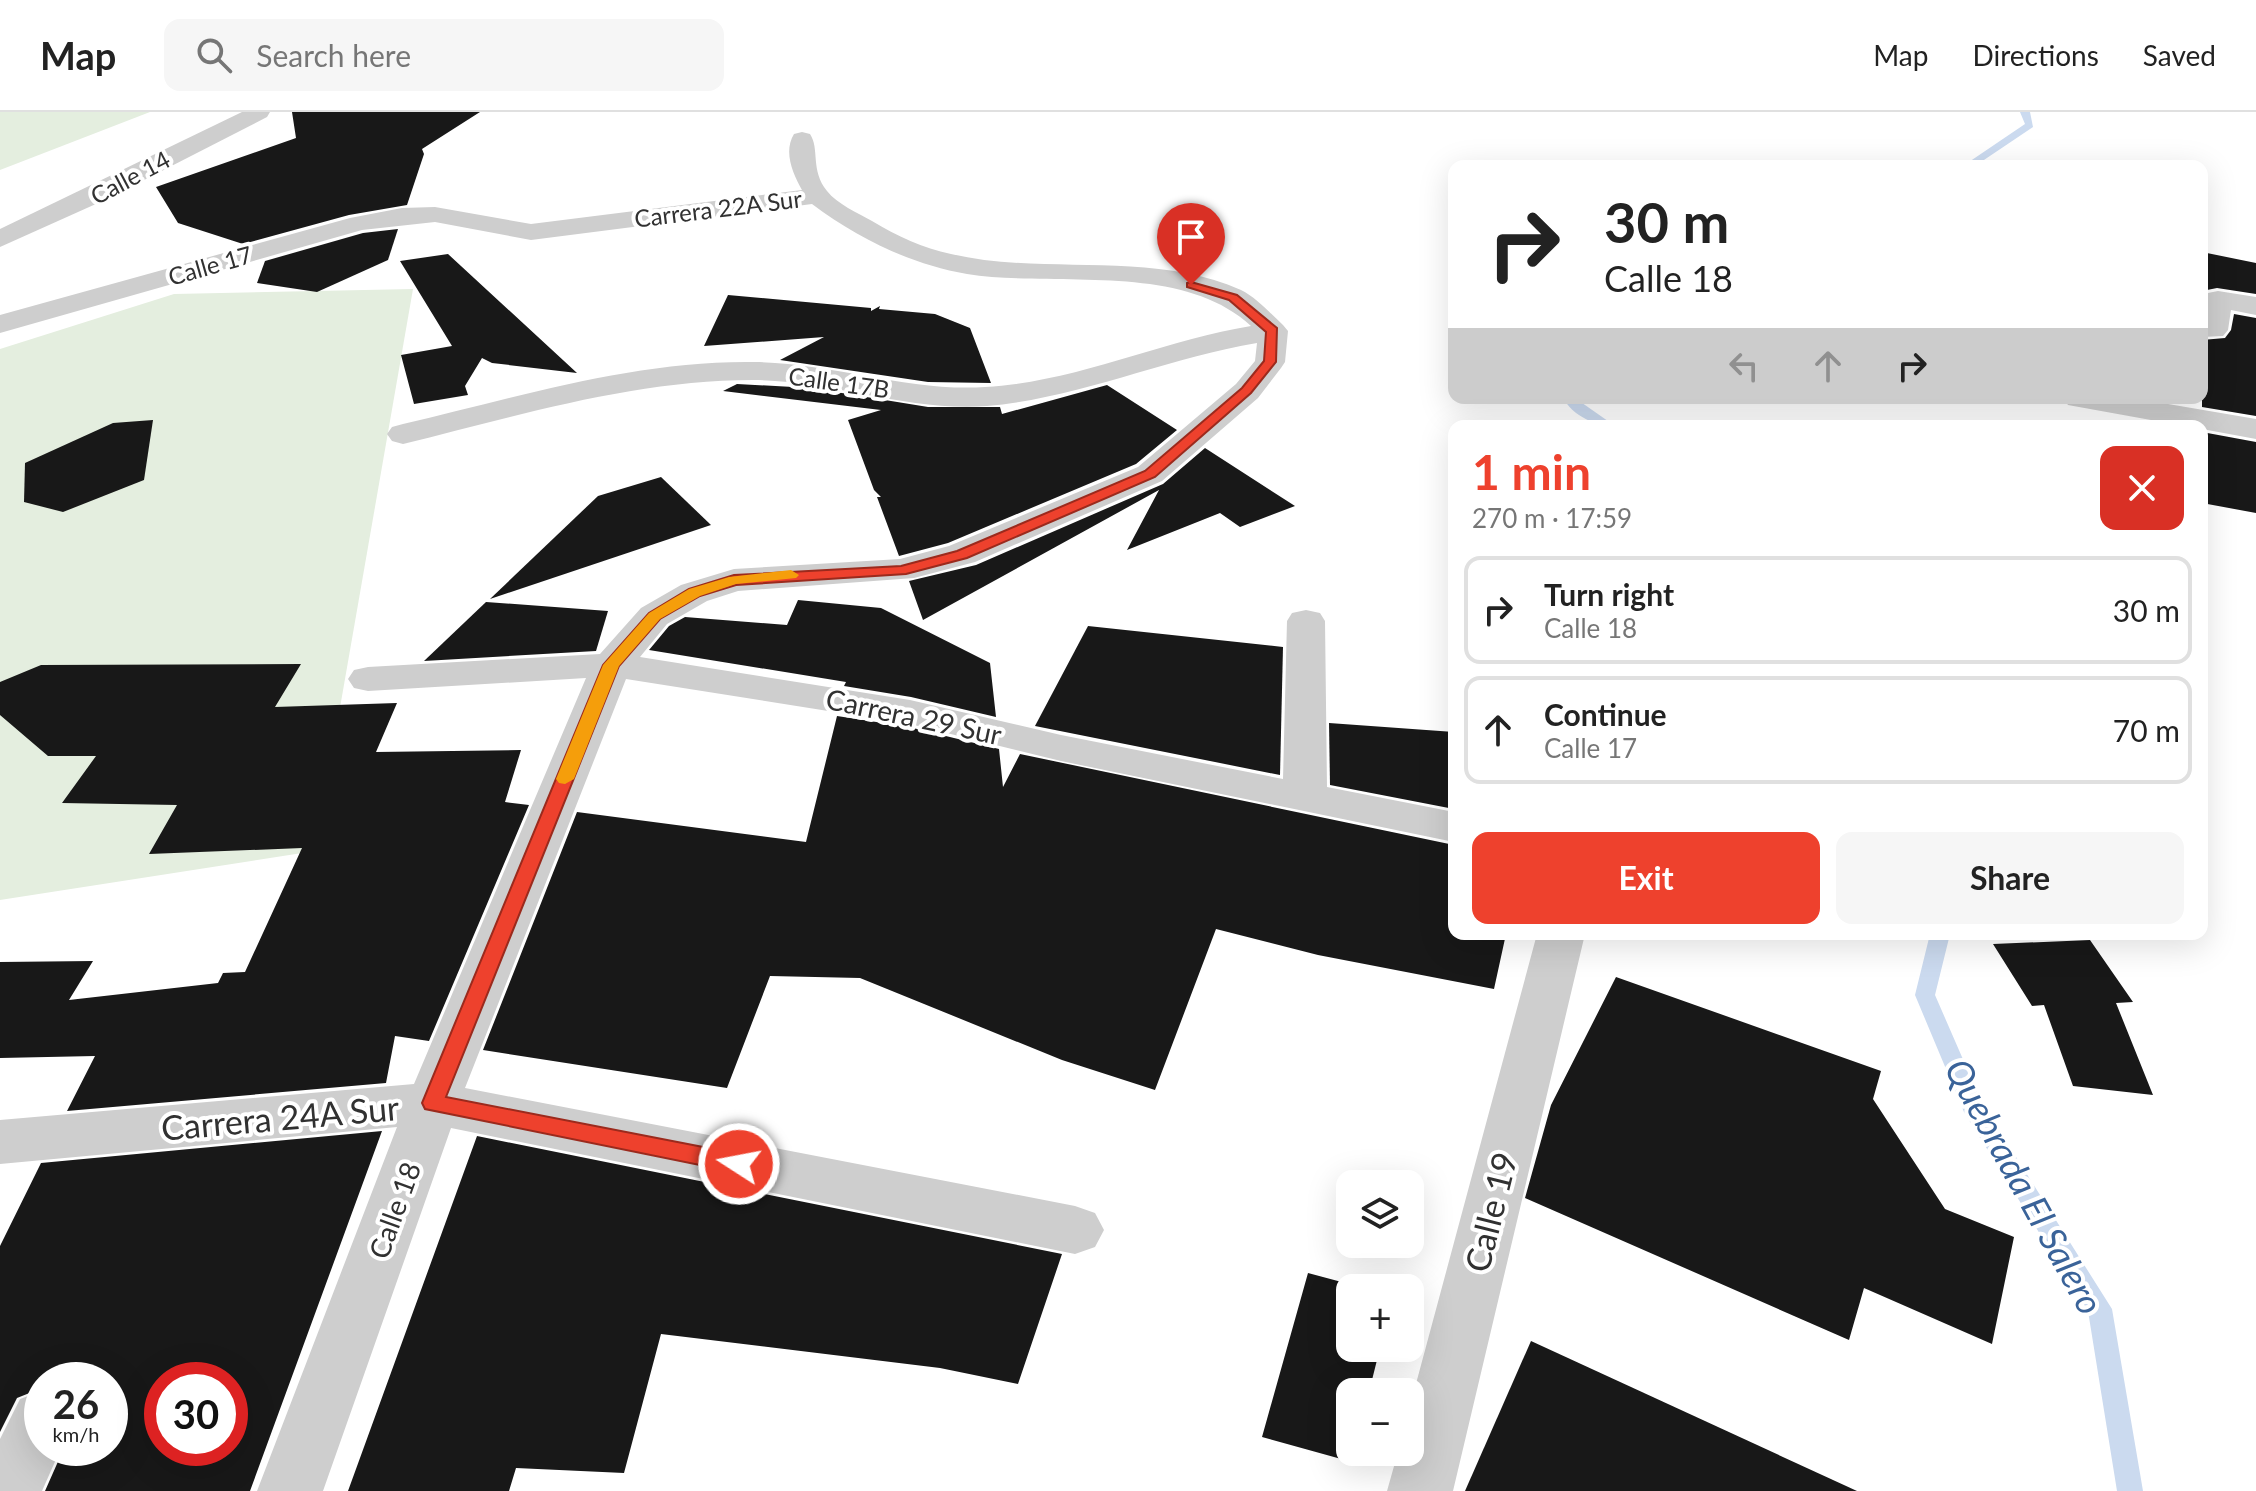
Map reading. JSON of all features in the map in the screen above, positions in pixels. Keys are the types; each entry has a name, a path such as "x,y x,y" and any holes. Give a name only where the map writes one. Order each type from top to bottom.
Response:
{"street":[{"name":"Calle 14","path":"0,239 123,184 162,160 259,112"},
{"path":"802,139 802,168 817,196"},
{"name":"Carrera 22A Sur","path":"422,215 446,216 487,227 531,232 817,196 851,223 907,249 967,266 1145,278 1191,285 1233,297 1273,331"},
{"name":"Calle 17","path":"0,324 359,223 422,215"},
{"path":"2208,329 2213,330 2218,299 2256,306"},
{"path":"612,665 654,616 694,593 734,580 901,570 962,554 1150,474 1247,391 1270,362 1273,331"},
{"name":"Calle 17B","path":"403,434 672,376 804,373 940,397 1015,395 1076,382 1196,346 1273,331"},
{"path":"2113,404 2205,420"},
{"path":"2208,421 2256,429"},
{"path":"1305,796 1306,621"},
{"name":"Carrera 29 Sur","path":"368,679 612,665 896,709 1061,748 1448,826"},
{"name":"Calle 18","path":"290,1491 433,1103 612,665"},
{"name":"Calle 19","path":"1420,1491 1559,940"},
{"name":"Carrera 24A Sur","path":"0,1142 433,1103 1075,1230"},
{"path":"9,1491 24,1459"}],"green space":[{"path":"0,112 150,112 0,170"},
{"path":"413,289 315,851 0,900 0,349 174,294"}],"building":[{"path":"292,112 480,112 422,149 424,154 407,205 349,215 243,244 178,223 156,187 296,138"},
{"path":"398,229 388,260 317,292 257,283 265,261 363,233"},
{"path":"2208,253 2256,263 2256,294 2217,288 2208,290"},
{"path":"448,254 577,373 492,363 482,358 465,386 468,395 414,404 401,355 452,346 400,261"},
{"path":"728,295 871,308 871,311 880,306 879,309 935,314 970,328 991,383 928,382 780,360 824,337 704,346"},
{"path":"2234,314 2256,318 2256,416 2202,407 2202,404 2208,404 2208,339 2225,338 2231,330"},
{"path":"737,384 811,388 928,407 1000,407 1002,414 1107,385 1177,430 1136,464 948,543 899,556 877,497 881,497 874,490 848,420 881,410 723,391"},
{"path":"153,420 144,480 63,512 24,502 25,463 113,423"},
{"path":"2208,433 2256,442 2256,513 2208,504"},
{"path":"1205,448 1295,506 1240,527 1220,513 1127,550 1159,490 923,620 909,581 976,565 1163,484"},
{"path":"661,477 711,525 490,599 598,496"},
{"path":"798,600 881,608 990,663 996,717 911,697 844,686 846,682 649,650 669,626 685,617 787,625"},
{"path":"486,602 608,611 596,651 424,661"},
{"path":"1088,626 1283,647 1280,775 1035,726"},
{"path":"301,664 275,707 397,703 376,752 521,750 505,802 529,805 429,1041 395,1036 386,1083 67,1111 95,1056 0,1058 0,962 93,961 69,1000 218,983 223,973 245,972 302,848 149,854 177,805 62,803 96,756 48,756 0,715 0,682 41,665"},
{"path":"837,716 909,727 999,749 1003,787 1020,754 1448,844 1448,940 1505,940 1494,989 1318,955 1216,929 1155,1090 1062,1060 860,978 770,976 727,1088 483,1050 577,812 806,842"},
{"path":"1329,723 1448,732 1448,808 1330,785"},
{"path":"2090,940 2133,1002 2116,1003 2153,1095 2073,1086 2044,1005 2032,1006 1993,944"},
{"path":"1616,977 1881,1071 1873,1099 1945,1209 2014,1237 1992,1344 1864,1288 1849,1340 1525,1198 1551,1105"},
{"path":"382,1131 250,1491 45,1491 56,1466 128,1466 128,1362 24,1362 24,1395 17,1398 0,1432 0,1246 41,1163"},
{"path":"477,1136 1062,1254 1018,1384 940,1368 661,1334 624,1473 516,1468 509,1491 348,1491"},
{"path":"1308,1273 1336,1280 1336,1362 1376,1362 1372,1378 1336,1378 1336,1458 1262,1437"},
{"path":"1531,1341 1857,1491 1465,1491"}],"waterway":[{"name":"Quebrada El Salero","path":"1977,160 2030,125 2025,112"},
{"name":"Quebrada El Salero","path":"1572,404 1598,420"},
{"name":"Quebrada El Salero","path":"1939,940 1925,995 1972,1106 2100,1309 2130,1491"}],"slow traffic":[{"path":"565,779 612,665 654,616 694,593 734,580 791,575"}],"route":[{"path":"739,1164 433,1103 612,665 654,616 694,593 734,580 901,570 962,554 1150,474 1247,391 1270,362 1273,331 1233,297 1191,285"}]}
